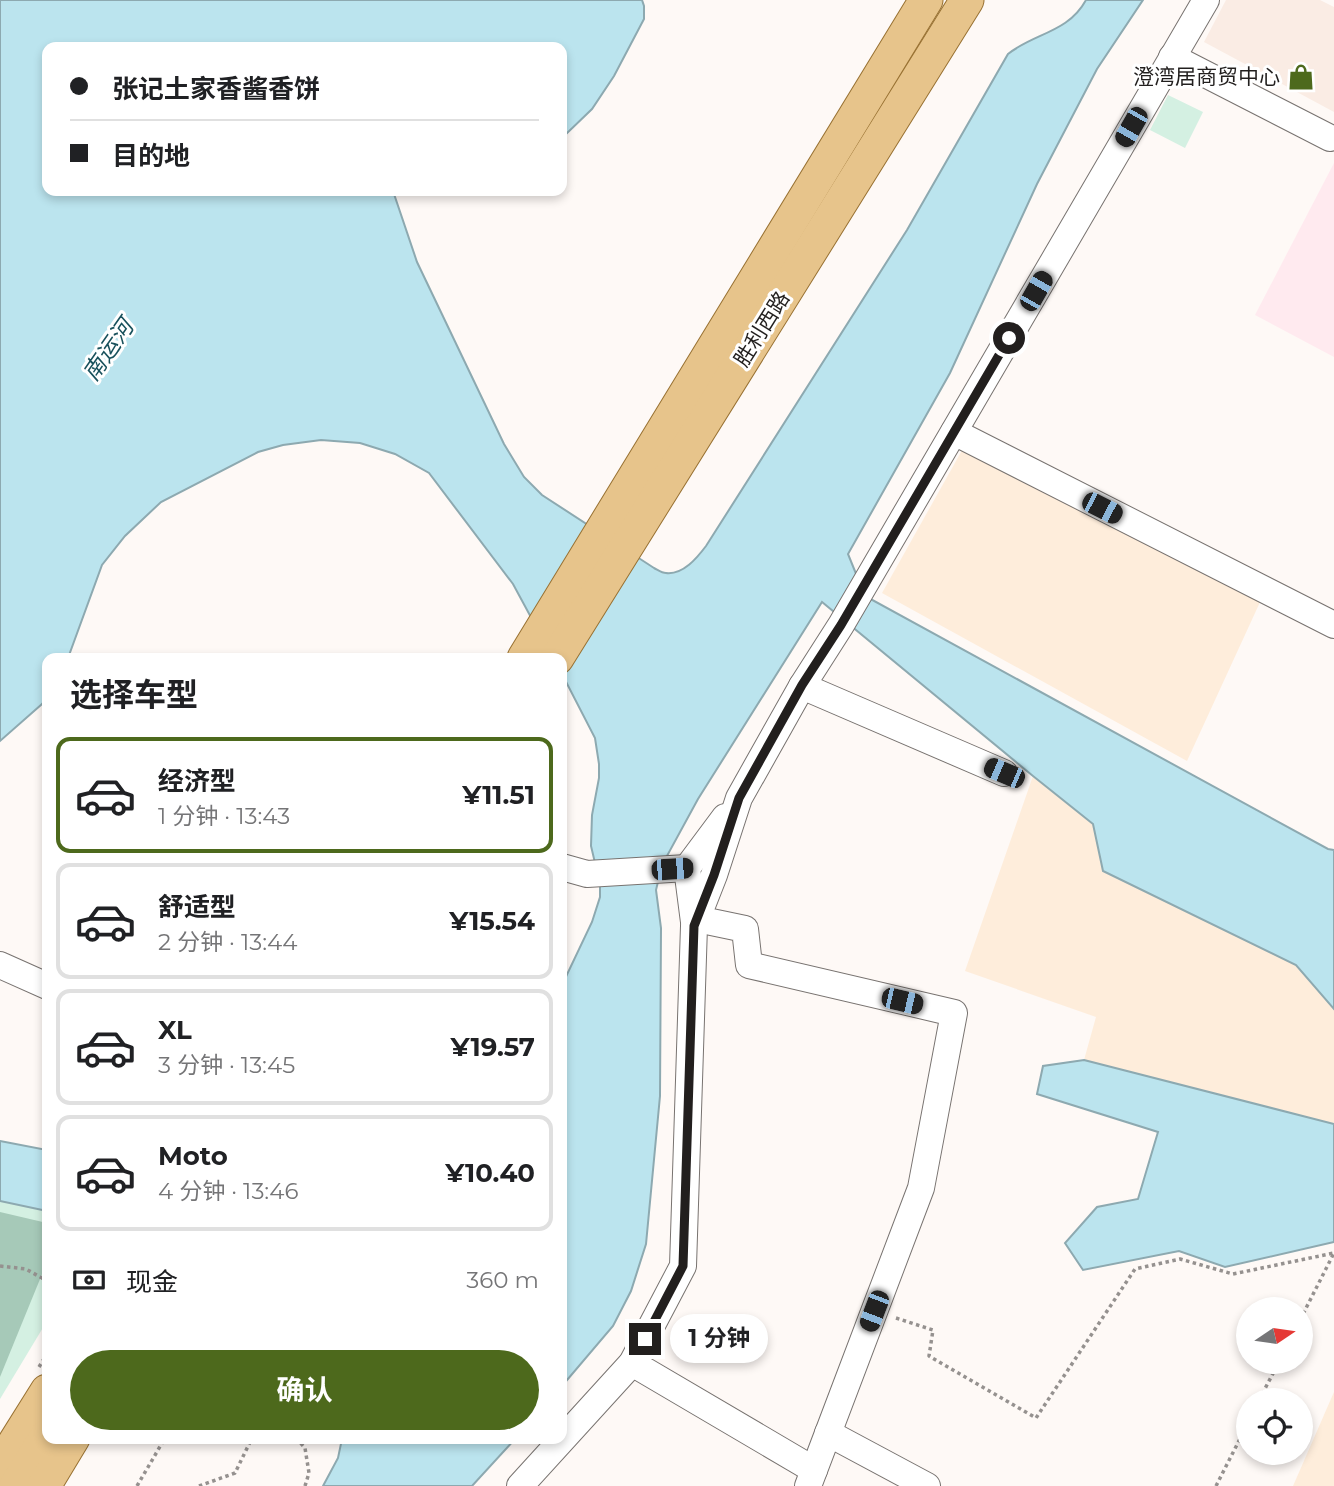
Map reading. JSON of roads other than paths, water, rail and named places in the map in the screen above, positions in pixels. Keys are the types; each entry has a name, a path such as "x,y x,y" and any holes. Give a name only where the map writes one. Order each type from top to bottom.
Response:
{"main road":[{"name":"胜利西路","path":"630,513 926,0"},
{"name":"胜利西路","path":"539,653 967,0"},
{"path":"0,1466 42,1399"},
{"path":"16,1486 42,1444"},
{"path":"44,1486 69,1444"}],"street":[{"path":"567,868 587,874 679,869 739,798 802,685 841,625 1206,0"},
{"path":"1172,57 1330,138"},
{"path":"954,432 1334,625"},
{"path":"802,685 1004,773"},
{"path":"567,1434 632,1363 683,1266 696,923 739,798"},
{"path":"679,869 696,923"},
{"path":"632,1363 811,1478 921,1188 954,1013 748,965 745,929 696,923"},
{"path":"0,965 42,984"},
{"path":"828,1433 927,1486"},
{"path":"520,1486 558,1444"}],"water":[{"name":"南运河","path":"0,0 642,0 644,19 614,76 592,109 567,133 567,42 42,42 42,196 395,196 417,262 504,444 524,477 542,495 654,568 672,573 684,568 706,546 907,230 1008,54 1060,26 1079,11 1086,0 1143,0 1097,69 1037,184 950,373 848,554 865,596 1334,850 1334,1009 1296,965 1103,871 1093,824 822,602 698,799 662,865 656,890 661,928 660,1096 646,1244 631,1291 613,1326 567,1380 567,974 592,922 600,897 600,884 591,846 599,764 595,738 567,684 567,653 550,653 513,584 429,473 395,454 360,443 321,440 283,445 258,452 161,502 125,536 102,565 70,653 42,653 42,704 0,741"},
{"path":"1084,1060 1334,1124 1334,1242 1225,1267 1179,1251 1083,1270 1065,1243 1097,1207 1138,1199 1158,1132 1037,1094 1043,1066"},
{"path":"0,1141 42,1149 42,1210 0,1201"},
{"path":"341,1444 510,1444 472,1486 323,1486 338,1458"}],"place":[{"name":"澄湾居商贸中心","path":"1301,77"}]}
